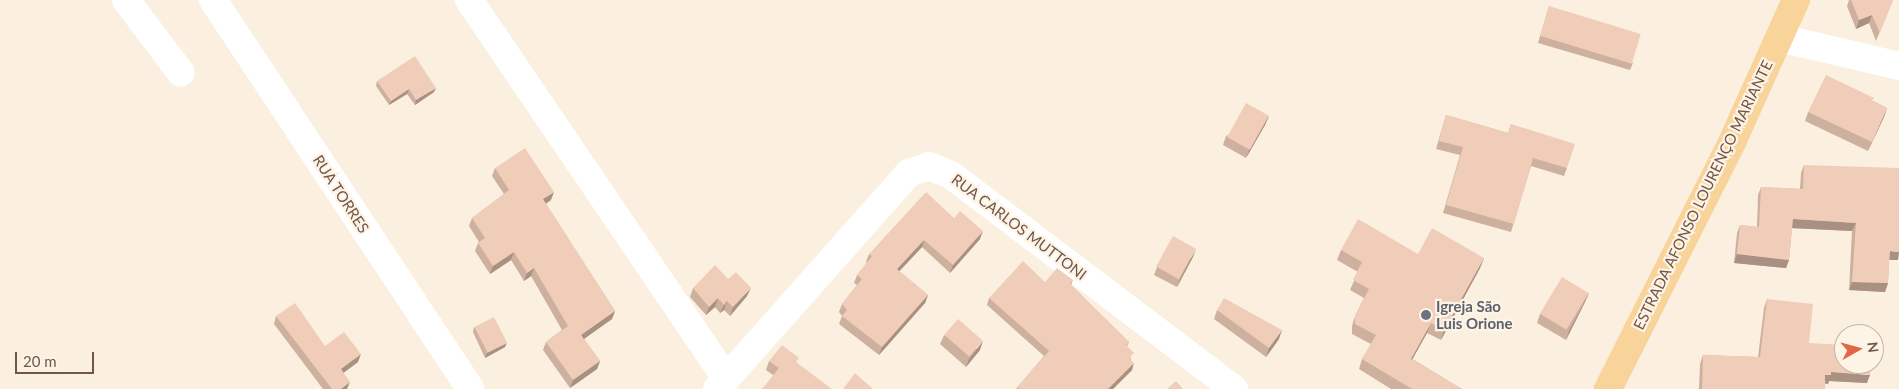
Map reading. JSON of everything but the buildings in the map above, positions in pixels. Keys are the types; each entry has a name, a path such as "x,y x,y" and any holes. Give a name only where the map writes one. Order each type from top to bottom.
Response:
{"main road":[{"name":"ESTRADA AFONSO LOURENÇO MARIANTE","path":"1608,389 1733,140 1796,0"}],"street":[{"path":"126,0 180,73"},
{"name":"RUA TORRES","path":"212,0 470,389"},
{"path":"469,0 722,384"},
{"path":"1780,38 1899,66"},
{"name":"RUA CARLOS MUTTONI","path":"722,384 909,173 929,166 951,176 1234,389"}],"place":[{"name":"Igreja São Luis Orione","path":"1426,315"}]}
